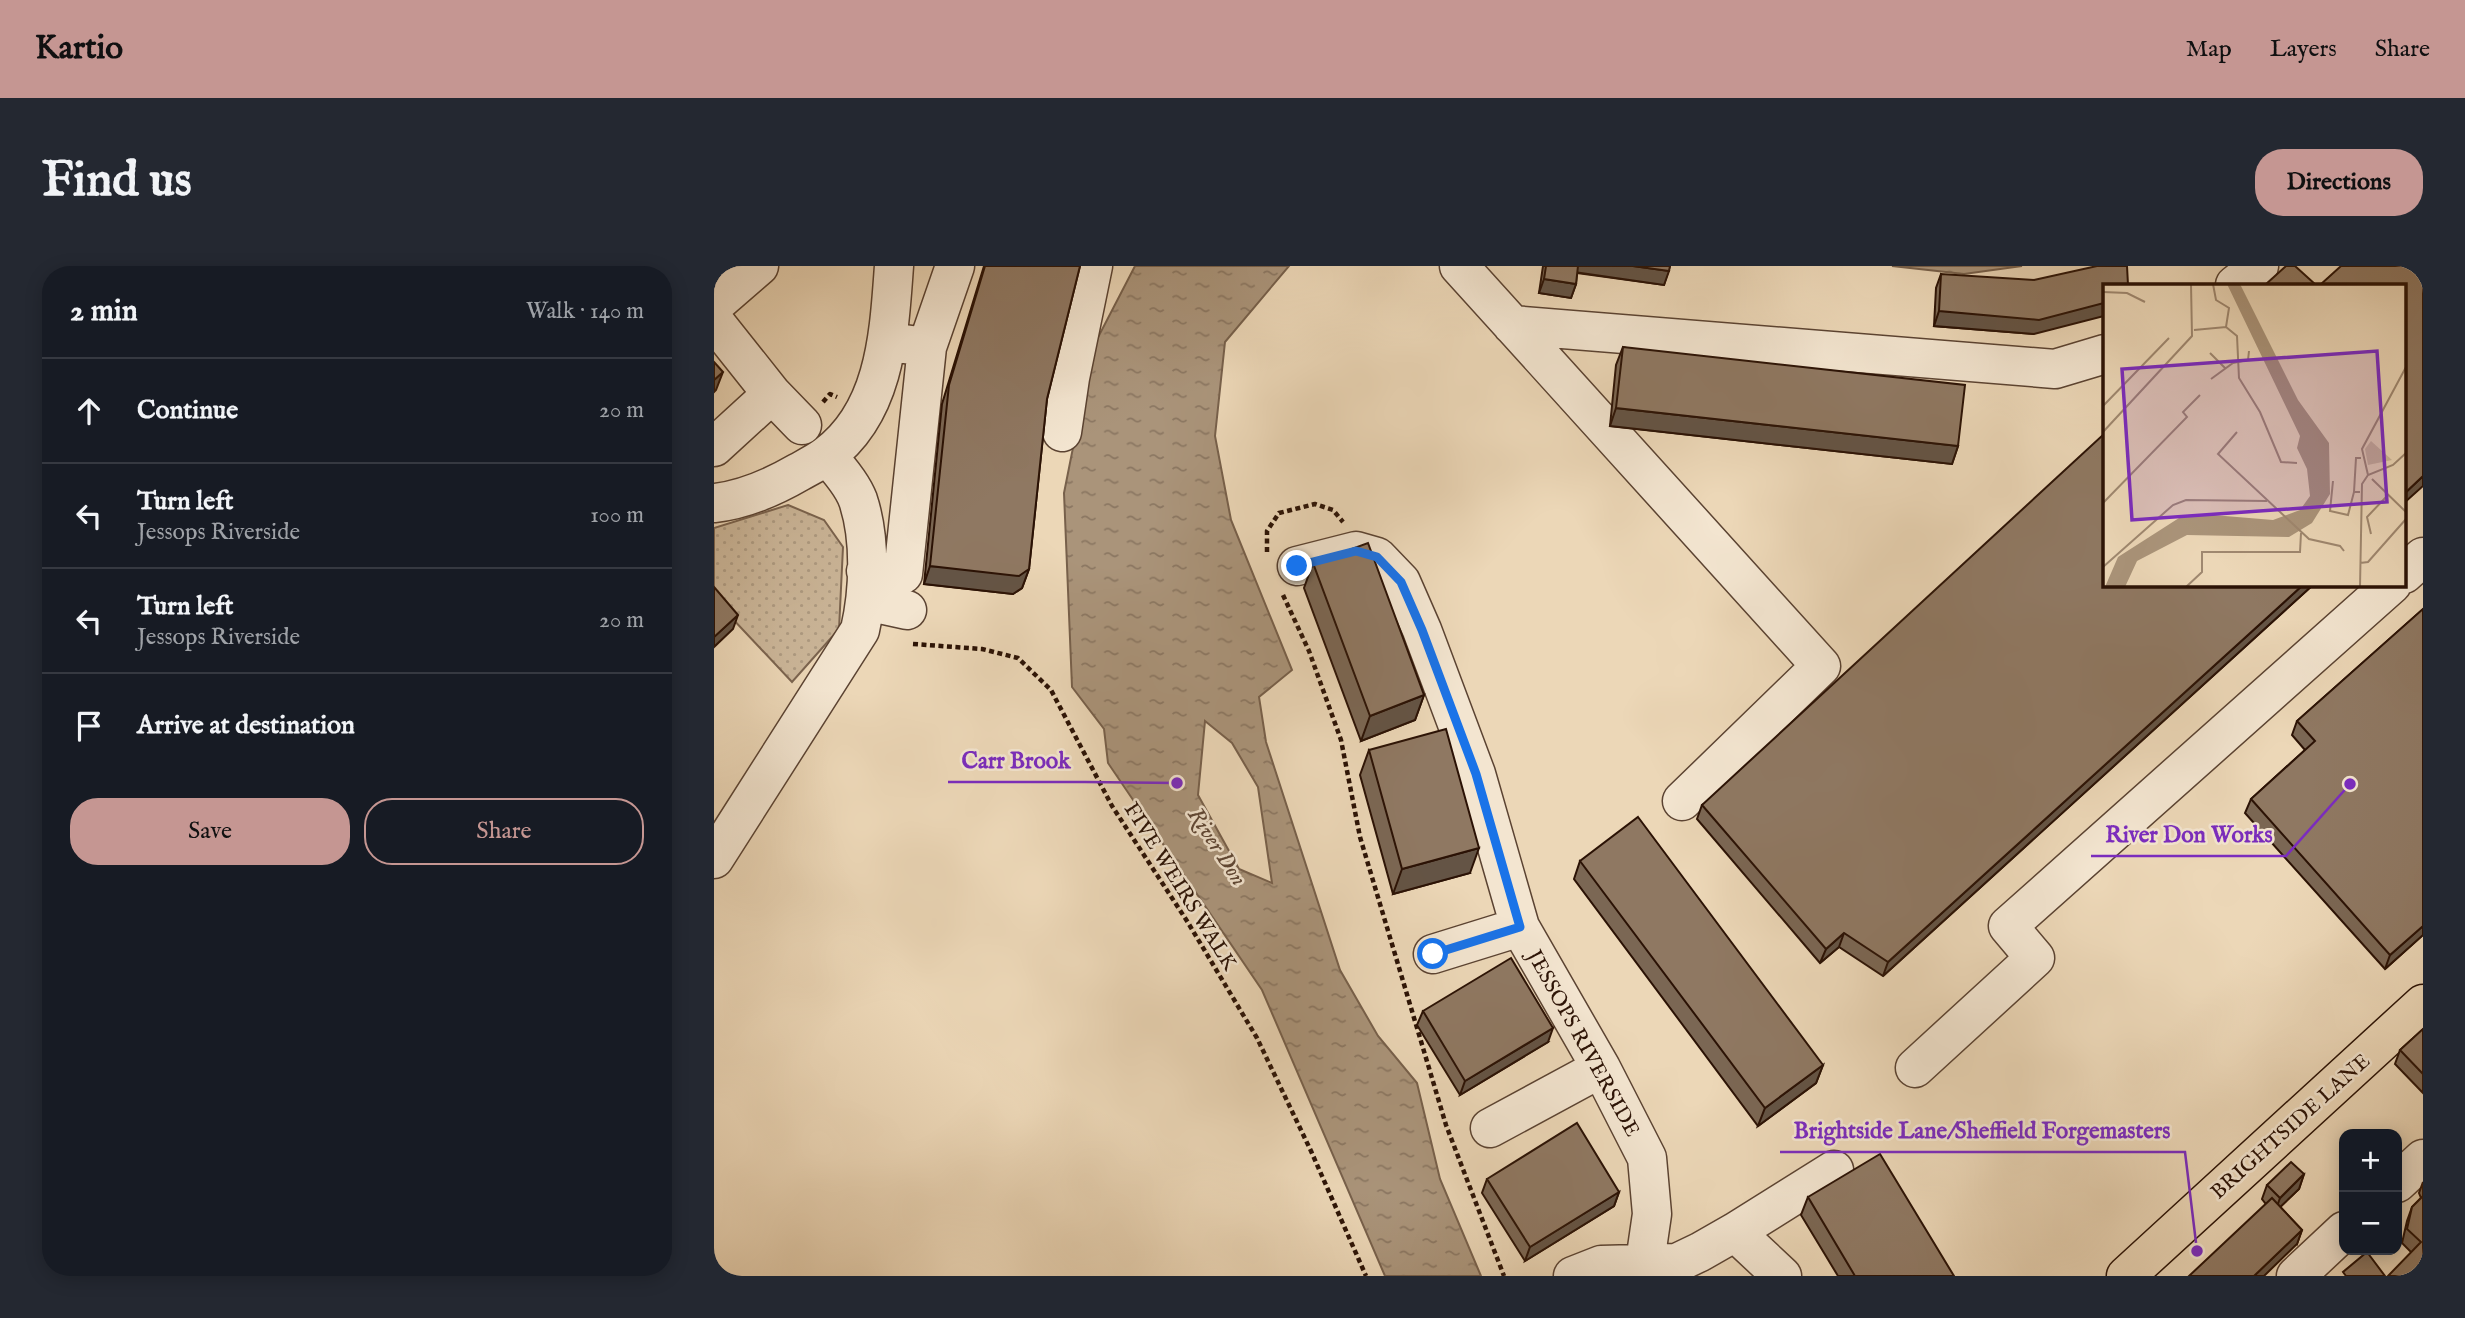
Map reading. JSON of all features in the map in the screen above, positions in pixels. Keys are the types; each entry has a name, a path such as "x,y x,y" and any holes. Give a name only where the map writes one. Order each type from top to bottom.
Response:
{"main road":[{"name":"BRIGHTSIDE LANE","path":"2126,1276 2423,1004"}],"street":[{"path":"714,304 759,266"},
{"path":"714,503 726,502 773,487 827,456 848,436 872,398 888,342 894,266"},
{"path":"866,586 902,574 927,347 955,266"},
{"path":"1062,432 1093,266"},
{"path":"1459,266 1821,666 1682,801"},
{"path":"2236,284 2259,266"},
{"path":"714,321 772,394 803,425"},
{"path":"1512,325 2055,369 2103,355"},
{"path":"888,342 927,347"},
{"path":"714,447 772,394"},
{"path":"714,859 859,630 866,586 866,543 858,499 827,456"},
{"path":"1281,570 1356,551"},
{"name":"JESSOPS RIVERSIDE","path":"1356,551 1377,557 1401,582 1476,774 1520,927 1601,1068 1647,1158 1652,1214 1644,1270"},
{"path":"2406,572 2423,557"},
{"path":"866,586 905,627"},
{"path":"1915,1068 2035,958 2008,926 2390,586"},
{"path":"1433,954 1520,927"},
{"path":"1490,1128 1601,1068"},
{"path":"2402,1178 2423,1159"},
{"path":"1573,1276 1601,1265 1644,1270 1676,1263 1735,1232 1834,1170"},
{"path":"1735,1232 1782,1276"},
{"path":"2296,1276 2339,1236"}],"path":[{"path":"1356,551 1348,530 1334,510 1314,504 1279,513 1267,531 1341,740 1360,837 1446,1125 1504,1276"},
{"name":"FIVE WEIRS WALK","path":"905,627 1018,658 1051,690 1112,806 1187,921 1257,1038 1366,1276"}],"shaded area":[{"path":"788,505 824,520 843,547 839,629 792,682 714,599 714,528"}],"water":[{"name":"River Don","path":"1135,266 1289,266 1225,342 1215,436 1231,520 1292,670 1259,697 1266,742 1340,970 1378,1036 1417,1083 1440,1179 1481,1276 1385,1276 1262,990 1108,763 1104,729 1072,687 1064,493 1093,347","holes":["1205,721 1232,743 1258,787 1272,883 1239,869 1198,795"]},
{"path":"1892,266 2022,266 1964,274"}],"building":[{"path":"985,266 1080,266 1047,399 1029,569 1019,576 930,566 949,385"},
{"path":"1546,266 1578,266 1576,284 1544,279"},
{"path":"1633,266 1670,266 1669,271"},
{"path":"2097,266 2127,266 2128,284 2103,284 2103,303 2039,320 1939,311 1941,274 2034,280"},
{"path":"2286,266 2295,266 2315,284 2266,284"},
{"path":"2341,266 2423,266 2423,476 2406,492 2406,284 2321,284"},
{"path":"1623,347 1965,385 1958,446 1616,408"},
{"path":"714,362 723,372 714,380"},
{"path":"2103,435 2103,586 2302,586 1888,962 1844,933 1826,949 1702,805"},
{"path":"1368,543 1424,695 1370,716 1313,563"},
{"path":"714,587 738,615 714,637"},
{"path":"2423,609 2423,926 2390,955 2251,799 2315,741 2297,721"},
{"path":"1446,729 1479,848 1402,869 1369,750"},
{"path":"1638,817 1823,1065 1765,1108 1580,861"},
{"path":"1511,958 1553,1028 1465,1081 1423,1011"},
{"path":"2423,1029 2423,1074 2400,1050"},
{"path":"1577,1123 1619,1192 1530,1247 1487,1179"},
{"path":"1880,1154 1954,1276 1855,1276 1808,1197"},
{"path":"2291,1162 2304,1174 2280,1198 2267,1185"},
{"path":"2423,1196 2423,1276 2388,1276 2421,1242 2407,1229 2412,1207"},
{"path":"2272,1198 2302,1230 2254,1276 2189,1276"},
{"path":"2363,1255 2369,1255 2385,1276 2346,1276 2343,1272"}],"place":[{"name":"Carr Brook","path":"1177,783"},
{"name":"River Don Works","path":"2350,784"},
{"name":"Brightside Lane/Sheffield Forgemasters","path":"2197,1251"}],"route":[{"path":"1297,566 1356,551 1377,557 1401,582 1476,774 1520,927 1433,954"}]}
